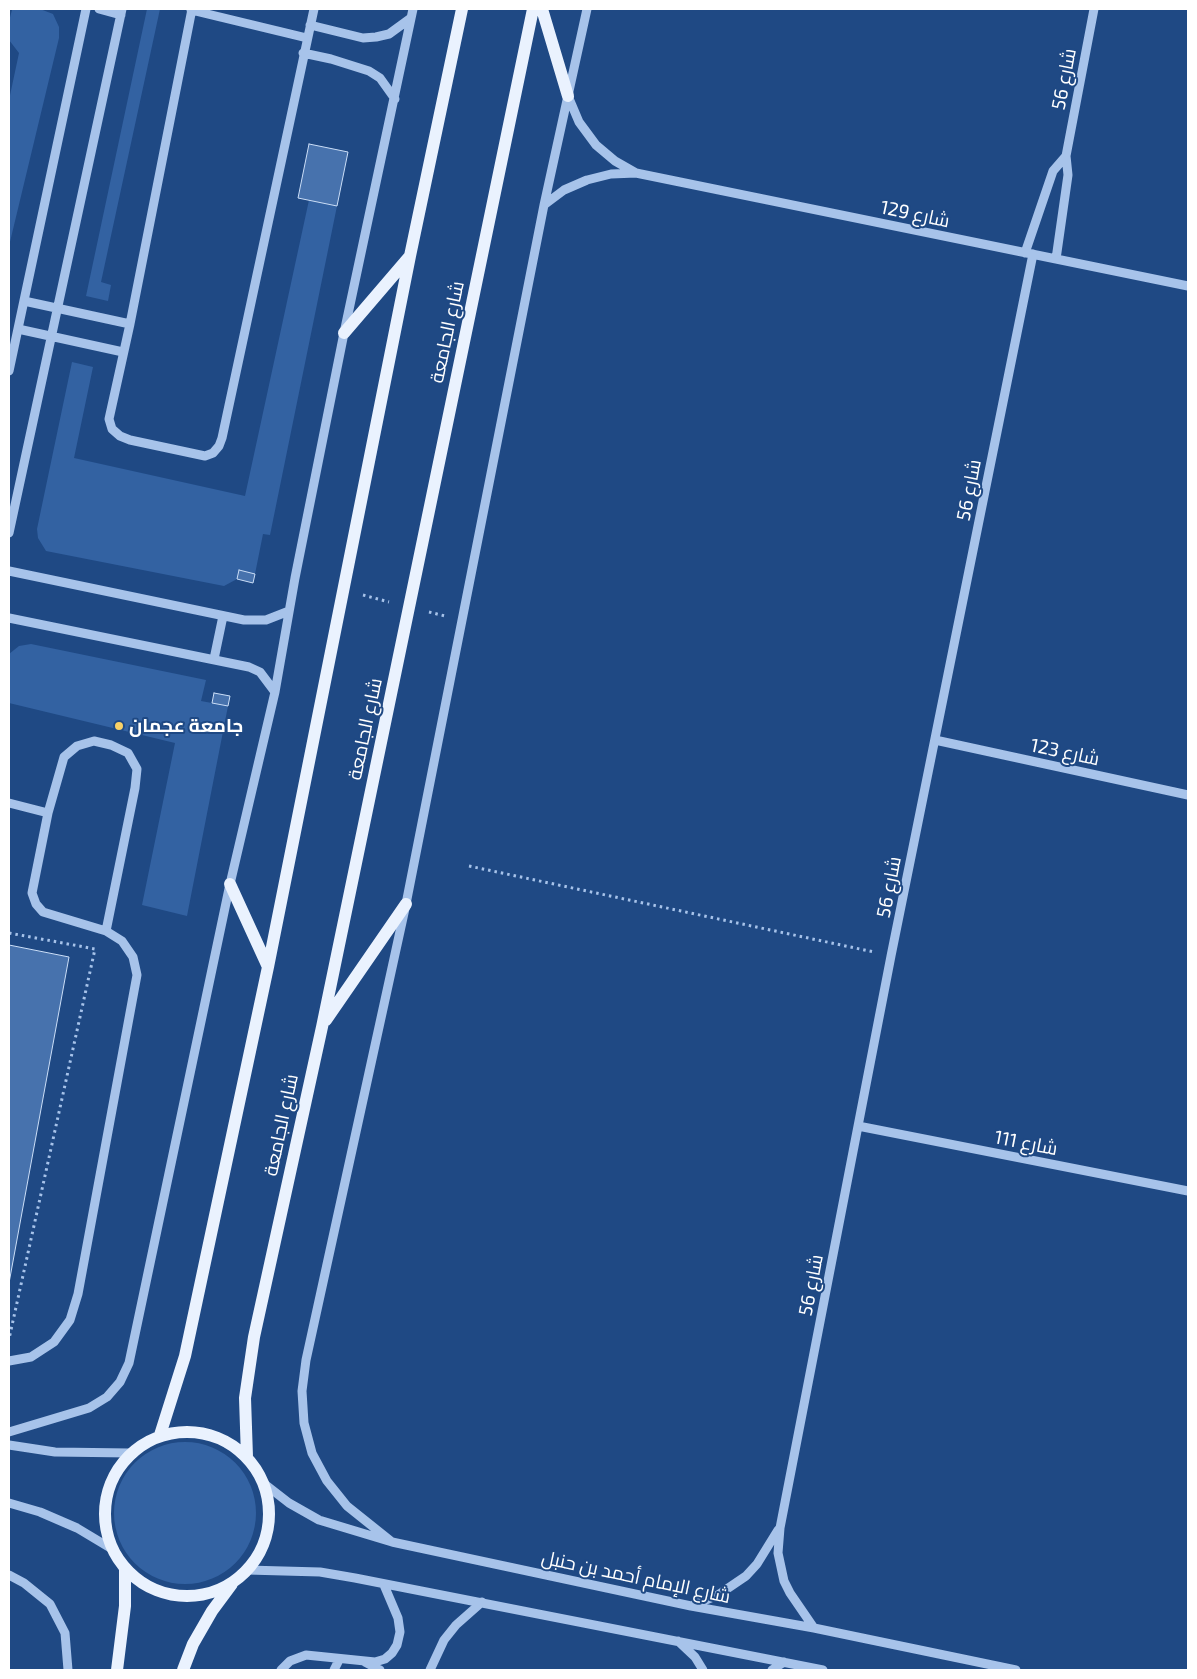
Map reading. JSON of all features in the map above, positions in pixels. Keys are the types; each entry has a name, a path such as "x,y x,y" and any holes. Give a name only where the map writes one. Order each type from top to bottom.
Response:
{"main road":[{"name":"شارع الجامعة","path":"247,1457 245,1398 248,1368 410,607 533,9"},
{"path":"542,9 568,96"},
{"path":"160,1436 185,1356 268,967 460,10"},
{"path":"344,333 410,256"},
{"path":"230,884 268,967"},
{"path":"322,1026 406,904"},
{"path":"183,1670 193,1644 212,1611 258,1554 266,1537 269,1518 268,1500 262,1482 247,1457 232,1445 206,1434 178,1432 160,1436 144,1443 130,1453 115,1474 106,1498 105,1524 112,1549 125,1569 144,1584 166,1594 190,1596 213,1592 235,1581"},
{"path":"117,1670 125,1606 125,1569"}],"street":[{"path":"9,371 86,9"},
{"path":"9,533 122,12 99,9"},
{"path":"307,38 192,10 130,324 109,419 112,429 120,436 130,440 205,456 213,453 219,446 314,9"},
{"path":"392,1542 347,1506 327,1481 310,1446 304,1423 302,1391 306,1360 406,904 544,205 587,9"},
{"name":"شارع 56","path":"1056,259 1068,175 1066,156 1094,9"},
{"path":"310,25 363,38 376,37 389,34 412,13"},
{"path":"9,1432 89,1408 107,1397 116,1387 129,1363 230,884 275,692 289,611 344,333 412,13"},
{"path":"303,53 331,59 369,71 380,78 395,99"},
{"name":"شارع 129","path":"568,96 579,122 596,145 615,161 636,173"},
{"name":"شارع 56","path":"814,1628 784,1581 778,1554 780,1528 1029,254 1053,171 1066,156"},
{"name":"شارع 129","path":"544,205 564,190 587,180 611,174 636,173 1188,286"},
{"path":"24,301 130,324"},
{"path":"18,328 123,352"},
{"path":"9,571 244,620 266,620 289,611"},
{"path":"214,659 223,616"},
{"path":"9,618 249,667 260,672 275,692"},
{"name":"شارع 123","path":"935,740 1188,795"},
{"path":"9,1361 31,1356 54,1342 70,1320 78,1294 137,975 133,956 122,941 106,931 44,912 36,904 32,893 48,813 64,757 77,746 94,741 112,745 128,753 136,769 135,788 106,931"},
{"path":"9,803 48,813"},
{"name":"شارع 111","path":"858,1126 1188,1191"},
{"path":"9,1445 55,1452 130,1453"},
{"name":"شارع الإمام أحمد بن حنبل","path":"262,1482 289,1503 319,1520 392,1542 691,1606 814,1628 1016,1670"},
{"path":"9,1503 40,1512 77,1528 112,1549"},
{"name":"شارع 56","path":"691,1606 718,1595 746,1576 757,1564 780,1528"},
{"path":"247,1570 320,1572 482,1602 823,1670"},
{"path":"9,1575 24,1582 50,1604 65,1633 68,1670"},
{"path":"281,1670 290,1661 306,1655 365,1662 385,1659 397,1645 400,1632 398,1618 384,1585"},
{"path":"430,1670 444,1640 456,1625 482,1602"},
{"path":"677,1640 694,1657 703,1670"},
{"path":"334,1670 339,1660"},
{"path":"365,1662 380,1670"},
{"path":"772,1670 784,1662"}],"path":[{"path":"343,590 463,621"},
{"path":"469,866 892,956"},
{"path":"9,933 96,949 9,1339"}],"shaded area":[{"path":"40,9 53,14 59,27 59,38 9,246 9,100 19,53 9,40 9,21 12,10"},
{"path":"147,9 160,9 101,282 111,285 108,301 86,296"},
{"path":"309,200 337,206 270,535 263,534 255,574 239,570 237,579 224,586 46,551 38,538 37,529 72,362 93,367 74,458 245,496"},
{"path":"31,644 206,680 201,701 228,706 187,916 142,905 175,743 9,703 9,654 19,646"},
{"path":"185,1442 199,1443 212,1447 225,1454 235,1463 244,1473 251,1486 255,1499 255,1527 251,1540 244,1553 235,1563 225,1572 212,1579 199,1583 185,1584 171,1583 158,1579 145,1572 135,1563 126,1553 119,1540 115,1527 114,1513 115,1499 119,1486 126,1473 135,1463 145,1454 158,1447 171,1443"}],"building":[{"path":"309,144 348,152 337,206 298,198"},
{"path":"239,570 255,574 253,583 237,579"},
{"path":"214,693 230,696 228,706 212,703"},
{"path":"9,945 69,957 9,1283"}],"place":[{"name":"جامعة عجمان","path":"119,726"}]}
